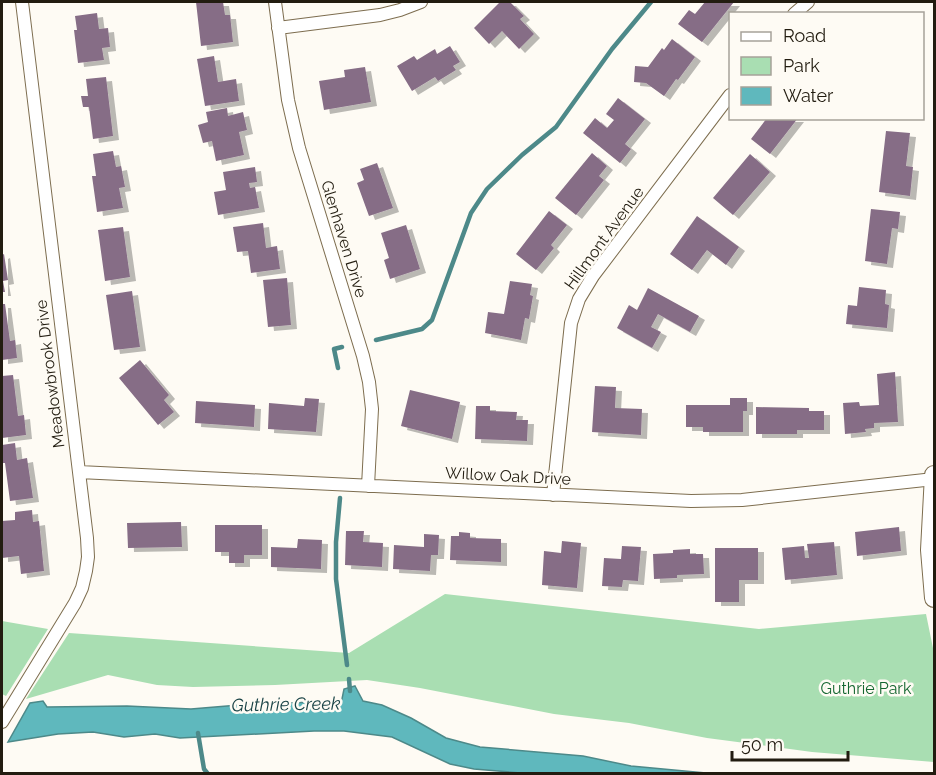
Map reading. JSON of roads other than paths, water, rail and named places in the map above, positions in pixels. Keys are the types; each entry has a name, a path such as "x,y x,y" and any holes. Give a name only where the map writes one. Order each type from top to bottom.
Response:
{"street":[{"name":"Meadowbrook Drive","path":"2,722 71,610 85,579 87,564 79,472 22,2"},
{"name":"Glenhaven Drive","path":"275,2 288,100 299,148 369,382 372,417 368,486"},
{"path":"278,28 380,15 421,2"},
{"path":"796,12 808,2"},
{"name":"Hillmont Avenue","path":"553,495 568,341 579,299 593,276 729,96"},
{"name":"Willow Oak Drive","path":"79,472 691,501 725,501 934,478"},
{"path":"934,478 930,550 934,598"}],"water":[{"name":"Guthrie Creek","path":"355,686 363,701 382,705 446,738 480,747 583,756 631,766 706,773 533,774 474,769 450,764 392,737 344,731 180,738 155,734 124,737 93,732 58,734 8,742 30,703 43,701 47,707 127,706 191,709 251,704 339,703 344,689"}],"waterway":[{"path":"376,340 422,329 432,320 471,213 487,189 522,155 556,127 612,49 651,2"},
{"path":"338,368 334,349 342,347"},
{"path":"340,498 336,542 336,579 347,665"},
{"path":"349,679 350,691"},
{"path":"198,733 204,769 208,774"}],"park label":[{"name":"Guthrie Park","path":"866,688"}]}
